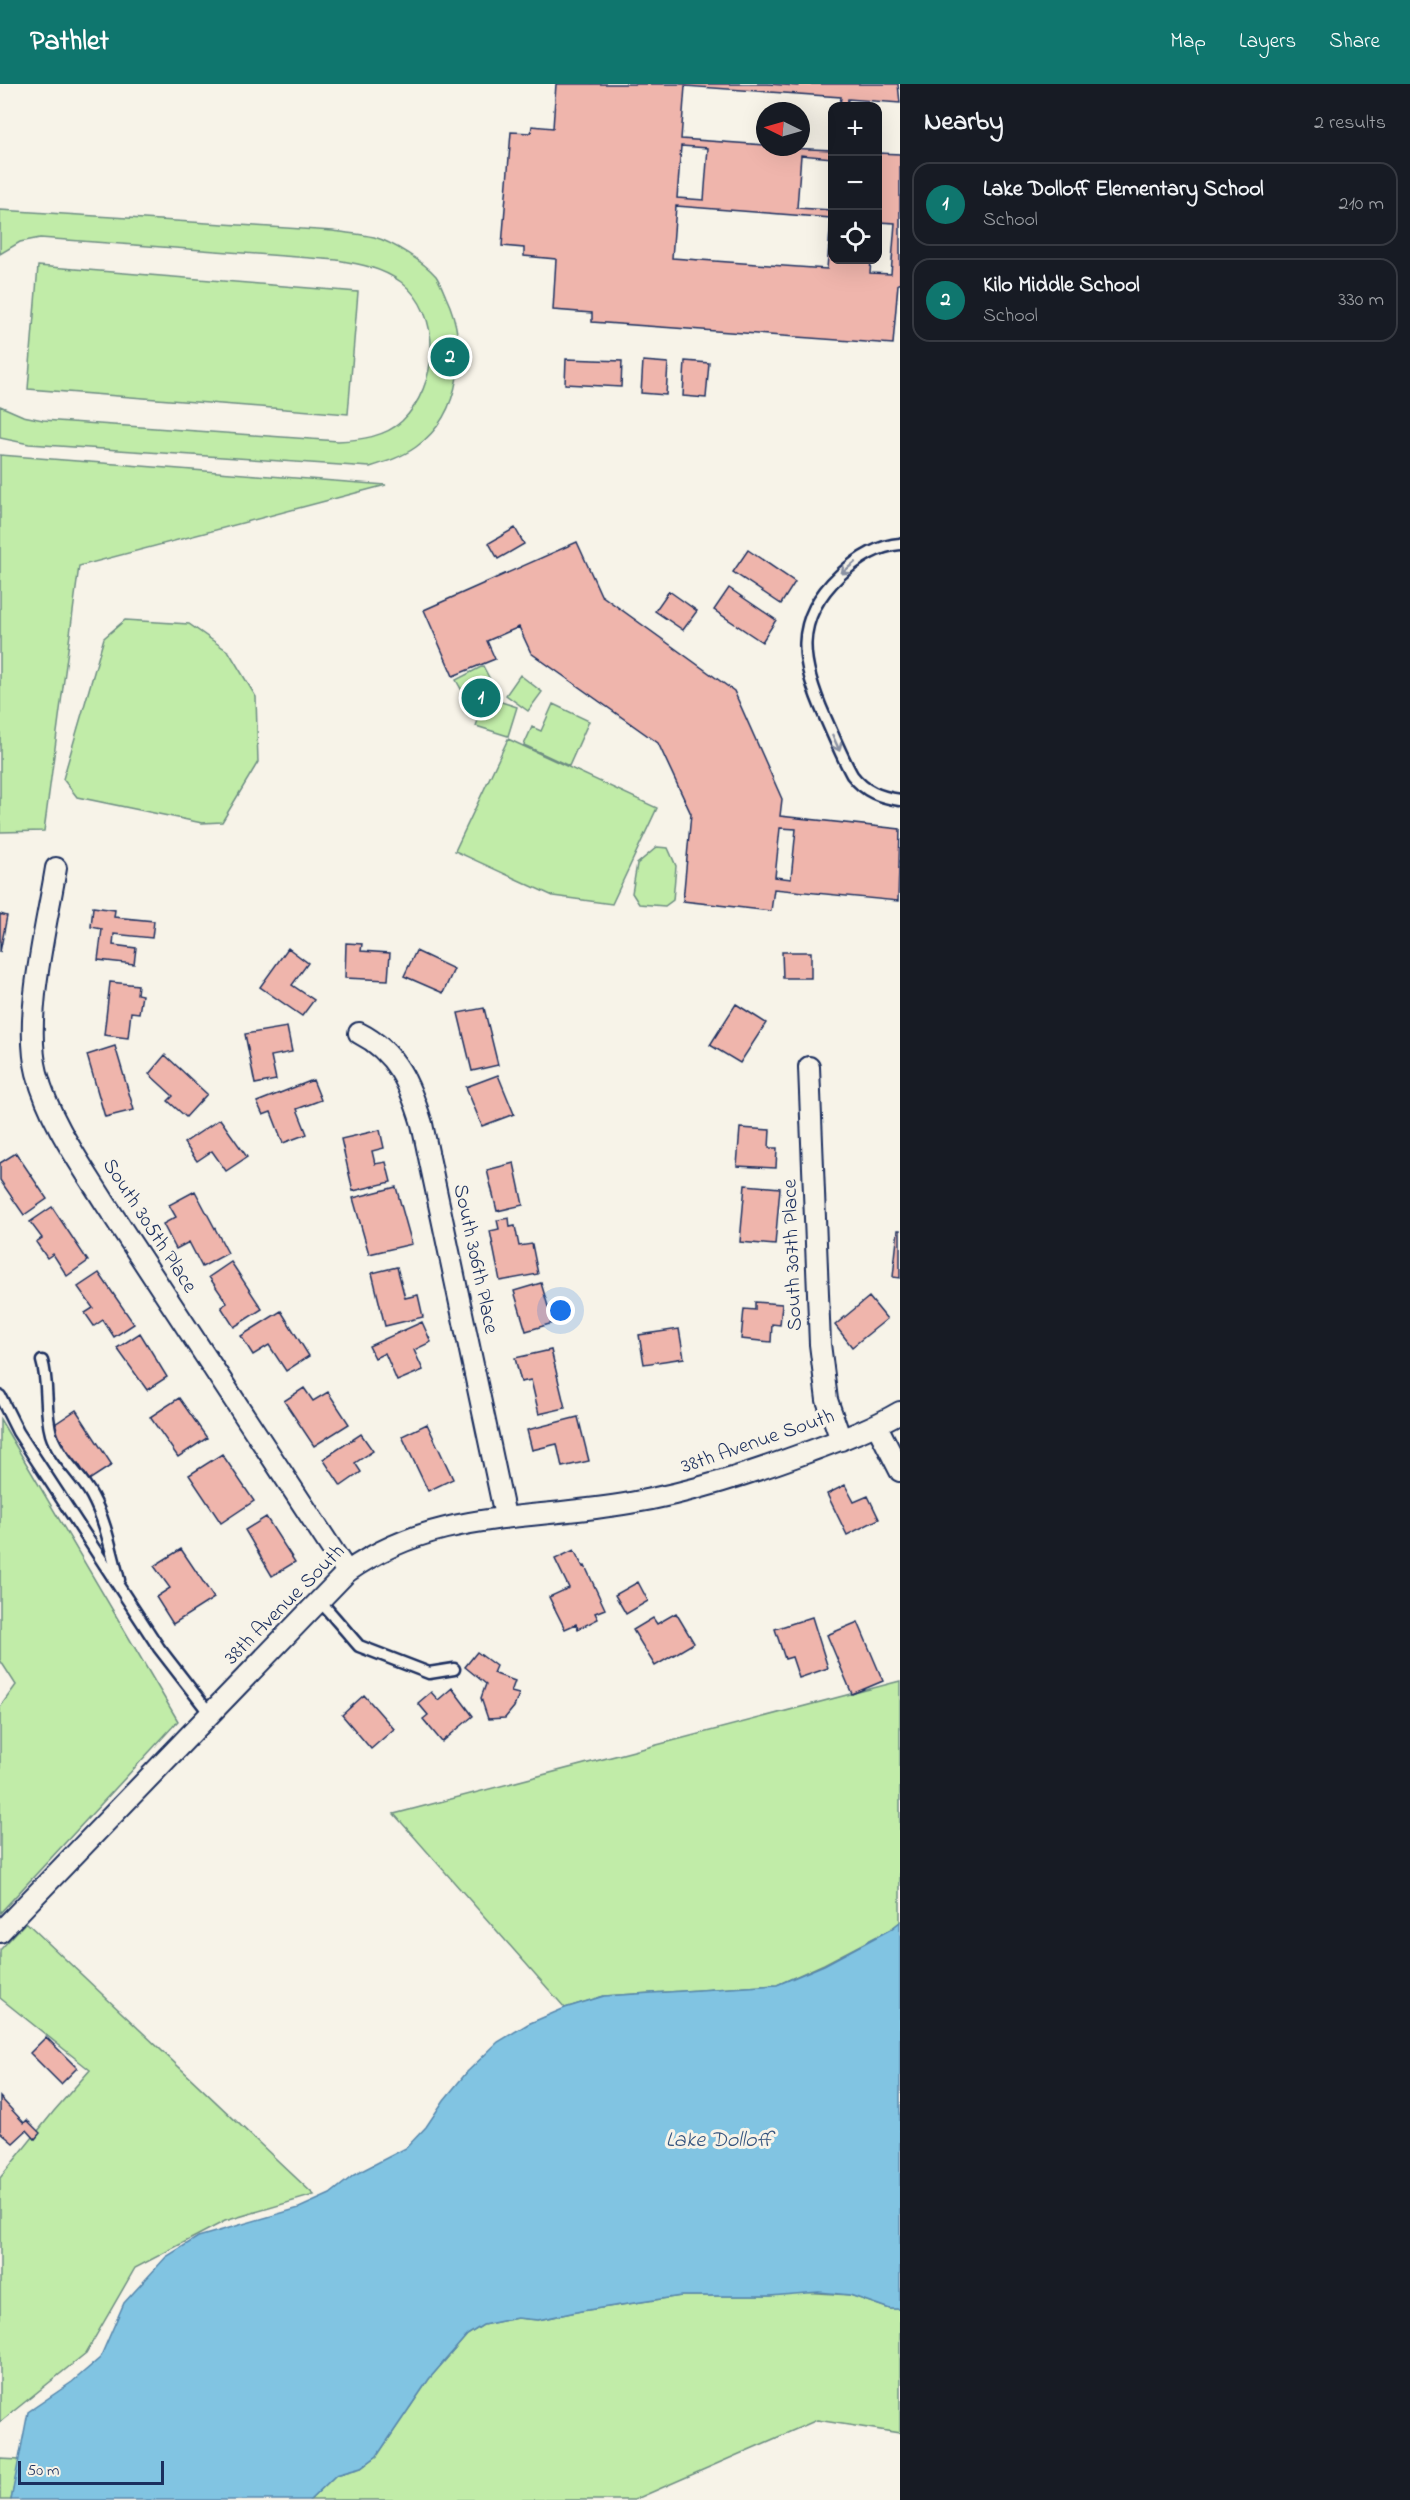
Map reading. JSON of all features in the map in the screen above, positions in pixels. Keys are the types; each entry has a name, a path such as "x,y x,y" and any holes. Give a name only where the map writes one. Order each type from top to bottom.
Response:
{"street":[{"name":"South 305th Place","path":"56,868 36,993 33,1034 37,1073 51,1109 73,1152 105,1203 347,1572"},
{"name":"South 306th Place","path":"359,1033 375,1042 394,1059 410,1085 422,1124 505,1516"},
{"name":"South 307th Place","path":"809,1066 820,1344 827,1400 841,1440"},
{"name":"38th Avenue South","path":"0,1932 347,1572 370,1556 404,1540 452,1526 505,1516 628,1504 736,1479 877,1426 900,1412"},
{"path":"877,1426 900,1471"}],"lane":[{"path":"900,544 880,548 861,558 826,589 812,613 805,645 811,685 852,775 863,788 871,793 900,800"},
{"path":"42,1361 45,1372 45,1402 52,1436 91,1494 102,1517 122,1592"},
{"path":"0,1396 18,1432 122,1592 159,1648 210,1714"},
{"path":"320,1601 360,1646 429,1672 454,1669"}],"green space":[{"path":"0,210 333,231 381,240 424,265 436,276 441,286 453,316 457,336 459,357 452,398 431,433 416,447 400,456 370,467 29,444 0,438 0,406 23,416 43,420 338,441 363,438 388,431 402,421 414,406 429,370 431,351 430,331 415,296 394,277 370,267 337,260 40,238 20,242 0,254"},
{"path":"38,266 358,292 348,414 28,389"},
{"path":"0,455 386,485 79,566 44,831 0,832"},
{"path":"125,620 189,624 229,652 256,697 258,762 222,822 202,823 77,797 63,779 104,638"},
{"path":"483,666 495,689 469,703 456,680"},
{"path":"520,675 542,692 528,711 506,695"},
{"path":"486,697 517,707 508,736 476,726"},
{"path":"553,704 589,721 569,766 524,745 532,727 541,731"},
{"path":"508,739 657,808 612,904 553,896 455,851"},
{"path":"657,847 668,848 676,866 673,900 665,906 639,904 632,893 637,864"},
{"path":"0,1419 178,1721 0,1913 0,1707 16,1685 0,1660"},
{"path":"900,1681 900,1922 824,1964 777,1985 604,1996 565,2008 394,1814"},
{"path":"26,1922 314,2195 225,2221 135,2268 86,2353 0,2422 0,2178 90,2070 0,1998 0,1950"},
{"path":"802,2292 850,2295 890,2309 900,2309 900,2433 817,2420 634,2500 310,2500 336,2475 361,2468 377,2456 429,2379 467,2335 483,2325 517,2318 538,2320 681,2296 770,2296"},
{"path":"0,2459 20,2460 11,2500 0,2500"}],"water":[{"name":"Lake Dolloff","path":"900,1922 900,2309 890,2309 850,2295 819,2292 770,2296 681,2296 538,2320 517,2318 483,2325 467,2335 429,2379 377,2456 361,2468 336,2475 310,2500 11,2500 28,2412 72,2382 100,2358 124,2303 166,2257 198,2237 299,2208 330,2194 354,2175 406,2148 426,2127 467,2072 498,2042 528,2024 565,2008 604,1996 777,1985 824,1965"}],"building":[{"path":"556,84 798,86 799,84 898,84 900,103 848,99 848,102 840,102 841,97 685,86 681,139 756,144 756,156 801,156 797,208 828,210 828,218 676,206 672,258 827,269 828,256 828,264 871,264 870,273 891,274 895,223 882,222 882,153 900,154 900,284 898,284 893,344 592,322 592,313 553,310 556,259 524,256 524,248 502,246 511,132 531,133 532,126 553,128","holes":["681,146 708,148 704,200 677,198"]},
{"path":"810,149 828,150 828,158 810,156"},
{"path":"566,359 622,361 621,387 565,384"},
{"path":"643,361 668,363 666,395 641,393"},
{"path":"685,361 709,363 706,398 683,396"},
{"path":"515,528 524,544 498,559 489,543"},
{"path":"577,542 601,595 734,691 782,799 780,816 900,829 898,901 774,889 771,911 683,901 691,814 658,743 531,653 519,627 487,641 495,659 453,676 424,610","holes":["780,828 796,829 791,879 775,877"]},
{"path":"748,550 795,582 781,604 733,572"},
{"path":"729,588 776,620 762,642 714,610"},
{"path":"669,591 697,611 683,630 655,611"},
{"path":"93,907 115,910 114,917 154,921 152,938 114,934 113,945 136,948 134,964 98,960 102,929 91,927"},
{"path":"0,914 7,916 0,952"},
{"path":"346,943 362,944 361,951 390,953 388,980 345,978"},
{"path":"288,948 308,963 292,985 314,1000 302,1016 260,987"},
{"path":"416,951 454,969 443,993 404,976"},
{"path":"782,952 811,952 811,978 783,978"},
{"path":"110,982 138,985 137,994 142,995 139,1013 131,1012 128,1038 104,1035"},
{"path":"736,1004 766,1023 740,1063 710,1045"},
{"path":"484,1008 498,1065 472,1071 458,1013"},
{"path":"287,1027 292,1052 271,1056 276,1080 255,1084 245,1034"},
{"path":"115,1046 134,1110 105,1117 87,1055"},
{"path":"165,1055 207,1094 186,1117 168,1101 173,1096 149,1074"},
{"path":"498,1075 514,1114 482,1126 466,1087"},
{"path":"313,1080 321,1100 297,1109 307,1134 283,1143 271,1112 263,1115 257,1102"},
{"path":"220,1119 247,1157 226,1171 212,1151 197,1161 184,1143"},
{"path":"740,1128 770,1130 769,1148 777,1148 776,1168 737,1166"},
{"path":"380,1130 384,1148 372,1151 375,1164 386,1162 391,1182 353,1191 341,1139"},
{"path":"16,1153 47,1199 24,1215 0,1180 0,1163"},
{"path":"514,1163 523,1205 497,1211 487,1170"},
{"path":"745,1185 780,1188 775,1245 740,1242"},
{"path":"396,1187 412,1244 369,1254 353,1198"},
{"path":"195,1191 228,1253 202,1267 189,1242 176,1249 163,1224 176,1217 169,1205"},
{"path":"52,1207 88,1261 67,1276 53,1254 47,1258 36,1242 42,1238 30,1222"},
{"path":"509,1218 510,1227 515,1226 519,1246 532,1244 538,1274 500,1281 490,1231 499,1229 497,1220"},
{"path":"898,1230 900,1230 900,1278 893,1277"},
{"path":"231,1262 262,1309 234,1327 221,1307 227,1303 209,1277"},
{"path":"397,1267 405,1298 418,1295 423,1317 385,1326 372,1273"},
{"path":"99,1273 134,1324 114,1337 103,1320 94,1326 85,1313 93,1308 78,1287"},
{"path":"541,1283 553,1323 526,1331 514,1291"},
{"path":"869,1297 887,1319 852,1347 835,1325"},
{"path":"755,1302 782,1304 780,1325 772,1324 771,1342 741,1339 744,1309 755,1310"},
{"path":"281,1311 309,1356 286,1371 269,1345 253,1355 241,1336"},
{"path":"422,1322 431,1342 414,1350 423,1370 397,1381 385,1353 375,1358 369,1346"},
{"path":"679,1329 684,1358 644,1364 639,1335"},
{"path":"140,1333 167,1377 147,1390 117,1348"},
{"path":"551,1350 565,1408 539,1414 531,1380 521,1382 515,1358"},
{"path":"304,1388 313,1401 328,1392 349,1424 314,1446 284,1401"},
{"path":"179,1398 207,1438 178,1457 150,1417"},
{"path":"76,1410 112,1465 89,1480 78,1463 74,1465 60,1444 63,1443 52,1426"},
{"path":"578,1417 589,1461 562,1467 557,1444 532,1450 527,1430"},
{"path":"427,1424 453,1479 428,1491 402,1436"},
{"path":"361,1434 373,1451 355,1463 361,1472 341,1486 323,1459"},
{"path":"222,1454 254,1501 221,1523 189,1475"},
{"path":"845,1485 854,1502 868,1496 879,1519 847,1535 827,1494"},
{"path":"266,1517 295,1562 272,1576 245,1530"},
{"path":"181,1549 214,1598 173,1624 156,1597 170,1588 154,1566"},
{"path":"574,1550 583,1567 585,1566 605,1609 595,1613 598,1619 578,1629 576,1624 565,1629 549,1597 569,1588 555,1559"},
{"path":"638,1582 648,1601 626,1614 615,1595"},
{"path":"676,1613 694,1643 655,1666 633,1630 653,1618 657,1624"},
{"path":"812,1617 828,1668 799,1678 792,1657 785,1659 775,1629"},
{"path":"858,1622 883,1681 852,1694 827,1635"},
{"path":"477,1652 496,1666 493,1673 515,1681 511,1692 519,1694 514,1707 505,1718 488,1719 481,1698 486,1684 465,1667"},
{"path":"452,1688 473,1716 442,1742 423,1719 428,1715 418,1703 431,1692 438,1700"},
{"path":"364,1695 394,1729 371,1749 342,1715"},
{"path":"46,2037 77,2068 61,2084 30,2053"},
{"path":"0,2097 24,2123 27,2120 40,2133 35,2139 27,2130 13,2143 0,2132"}],"place":[{"name":"Kilo Middle School","path":"450,357"},
{"name":"Lake Dolloff Elementary School","path":"481,698"}]}
